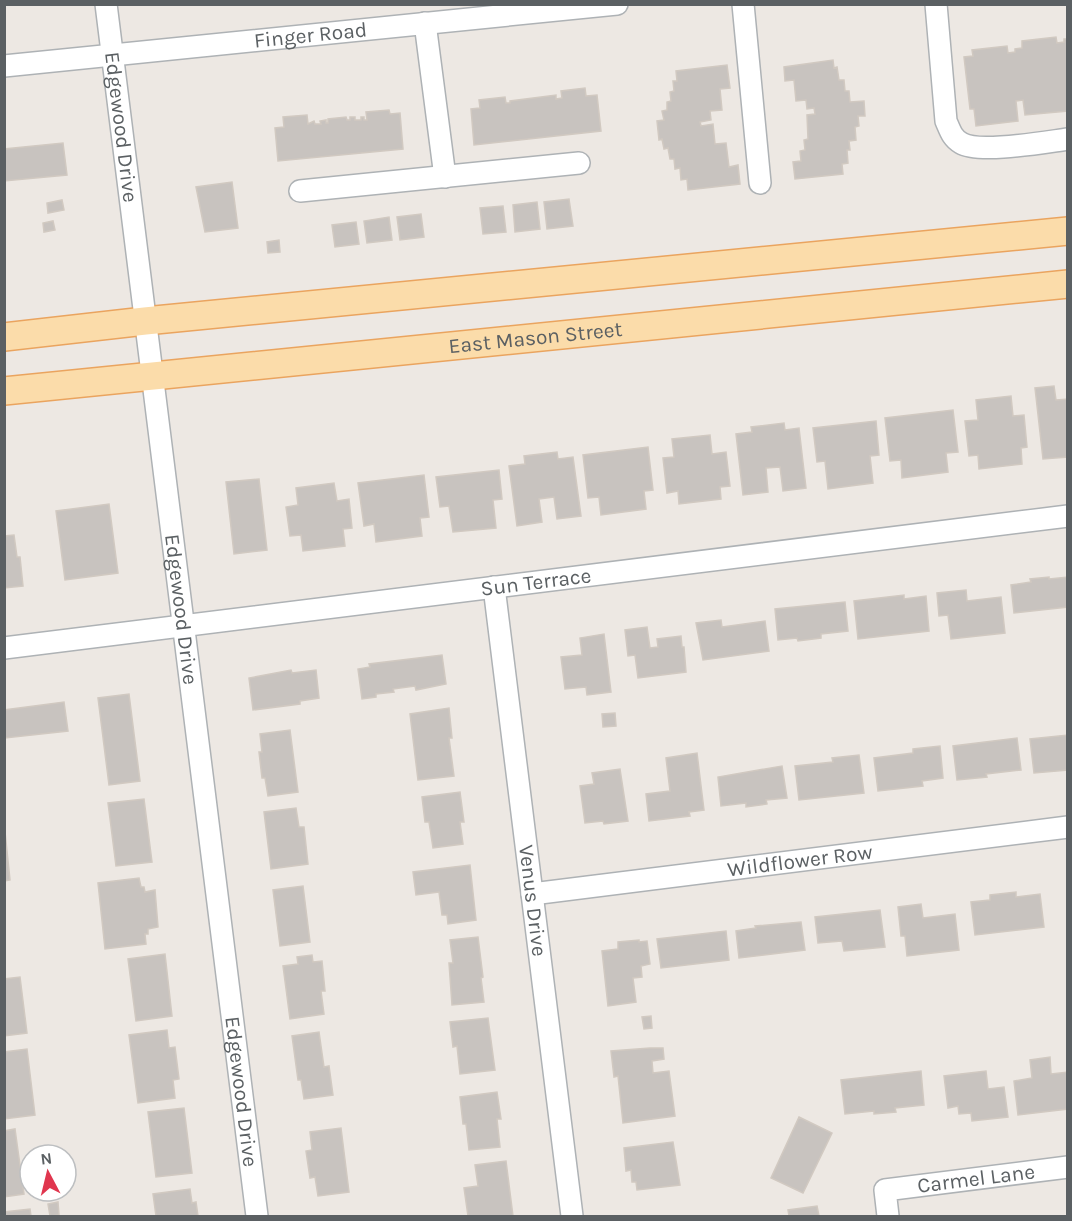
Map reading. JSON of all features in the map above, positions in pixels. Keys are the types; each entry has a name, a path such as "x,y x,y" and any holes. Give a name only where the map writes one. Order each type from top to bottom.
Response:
{"main road":[{"path":"4,337 145,321 1068,231"},
{"name":"East Mason Street","path":"4,391 1068,284"}],"street":[{"name":"Edgewood Drive","path":"106,4 257,1216"},
{"path":"743,4 760,183"},
{"path":"936,4 946,121 951,135 963,145 988,148 1068,140"},
{"name":"Finger Road","path":"4,66 615,5"},
{"path":"425,23 445,177"},
{"path":"300,191 579,163"},
{"name":"Sun Terrace","path":"4,648 1068,516"},
{"name":"Venus Drive","path":"494,587 572,1216"},
{"name":"Wildflower Row","path":"532,894 1068,827"},
{"name":"Carmel Lane","path":"888,1216 885,1190 1068,1167"}],"building":[{"path":"1056,37 1057,43 1068,39 1068,111 1025,115 1023,100 1016,101 1018,121 976,126 974,109 970,109 964,57 973,56 972,50 1007,46 1008,53 1015,52 1015,49 1022,48 1022,41"},
{"path":"833,60 834,68 837,67 839,80 844,80 845,91 849,91 850,102 864,101 865,116 858,116 859,126 855,127 856,140 849,141 848,163 842,164 843,174 795,179 793,162 801,161 800,151 805,150 804,140 808,139 807,115 815,114 814,108 807,109 806,100 796,101 794,80 785,81 784,67"},
{"path":"727,65 730,88 720,89 722,110 710,111 711,120 700,122 701,126 713,124 715,144 726,143 729,167 738,165 740,184 688,190 687,179 681,180 680,168 675,169 674,159 670,159 668,148 664,149 662,139 659,140 657,121 664,120 662,111 667,110 667,102 671,101 670,92 674,91 673,81 677,81 676,71"},
{"path":"585,88 586,96 597,95 601,131 474,145 471,109 480,108 479,100 505,97 506,103 510,103 510,101 556,95 556,99 562,98 561,91"},
{"path":"389,110 390,114 400,113 403,149 278,161 275,128 284,127 283,117 307,115 308,124 314,121 315,124 321,124 320,121 326,120 328,123 328,119 346,117 347,120 355,117 355,120 361,120 361,117 364,117 364,120 367,120 366,112"},
{"path":"63,143 67,175 4,181 4,149"},
{"path":"232,182 238,228 205,232 196,187"},
{"path":"569,199 573,226 547,229 544,202"},
{"path":"62,200 64,210 48,213 47,203"},
{"path":"537,202 540,229 515,232 513,205"},
{"path":"503,206 506,232 483,234 480,208"},
{"path":"421,214 424,237 400,240 397,217"},
{"path":"389,217 392,240 367,243 364,221"},
{"path":"53,221 55,230 44,232 43,223"},
{"path":"356,222 359,244 335,247 332,225"},
{"path":"279,240 280,252 268,253 267,242"},
{"path":"1054,386 1056,400 1068,399 1068,457 1043,459 1035,388"},
{"path":"1011,396 1013,416 1024,415 1027,447 1021,448 1022,464 979,469 978,455 969,456 965,421 978,420 976,400"},
{"path":"953,410 958,452 946,453 948,472 902,478 901,460 890,461 885,418"},
{"path":"876,421 879,455 870,456 873,483 828,489 825,461 817,462 813,428"},
{"path":"784,423 785,430 799,428 806,488 783,491 780,467 766,468 768,492 743,495 736,434 752,432 751,427"},
{"path":"710,435 712,454 726,452 730,486 720,487 721,499 679,504 678,491 667,493 663,458 674,457 672,439"},
{"path":"648,447 653,490 644,491 646,509 601,515 599,497 588,498 583,455"},
{"path":"557,452 558,459 573,457 581,516 557,519 554,497 539,499 542,522 517,526 509,466 525,464 524,456"},
{"path":"499,470 502,499 493,500 496,528 453,532 449,506 440,507 436,477"},
{"path":"424,475 429,517 420,518 422,536 376,542 374,524 364,526 358,483"},
{"path":"259,479 267,550 234,554 226,482"},
{"path":"334,483 337,501 349,499 352,528 343,529 345,546 303,551 301,535 290,536 286,507 298,505 296,488"},
{"path":"109,504 118,573 65,580 56,511"},
{"path":"14,535 17,557 20,557 23,586 4,588 4,536"},
{"path":"1049,577 1049,579 1068,577 1068,607 1014,613 1011,585 1031,582 1030,579"},
{"path":"966,590 967,601 1001,597 1005,633 951,639 948,615 939,616 937,593"},
{"path":"904,595 904,599 926,596 929,631 858,639 854,601"},
{"path":"845,602 848,631 821,634 821,638 798,641 797,638 778,640 775,609"},
{"path":"721,620 722,627 765,621 769,651 703,660 696,623"},
{"path":"647,627 650,648 658,647 657,639 681,636 686,672 638,678 635,655 628,656 625,630"},
{"path":"604,634 611,692 587,695 586,687 565,689 561,657 582,655 580,638"},
{"path":"442,655 446,684 416,690 415,686 393,689 394,692 376,694 376,697 362,699 358,669 370,667 369,664"},
{"path":"291,670 292,673 316,670 319,698 300,701 300,704 253,710 249,678"},
{"path":"129,694 140,781 109,785 98,698"},
{"path":"64,702 68,731 5,738 4,710"},
{"path":"449,708 452,738 449,738 454,776 418,780 410,714"},
{"path":"615,713 616,726 603,727 602,714"},
{"path":"290,730 298,792 268,796 265,778 262,778 259,752 262,752 260,734"},
{"path":"1068,735 1068,770 1034,773 1030,739"},
{"path":"1017,738 1021,770 957,780 953,746"},
{"path":"940,746 943,778 922,781 923,786 878,791 874,758 913,753 913,749"},
{"path":"697,753 704,810 689,812 690,816 649,821 646,794 670,791 666,758"},
{"path":"859,755 864,793 799,800 795,766 833,762 832,758"},
{"path":"782,766 787,798 766,800 767,804 746,807 746,803 721,806 718,777"},
{"path":"620,769 628,821 604,824 603,821 585,823 580,786 594,784 592,773"},
{"path":"460,792 464,822 460,822 463,844 433,848 429,822 425,822 422,797"},
{"path":"144,799 152,862 116,866 108,803"},
{"path":"296,808 299,827 304,827 308,864 271,869 264,812"},
{"path":"4,822 10,880 4,881"},
{"path":"470,865 476,920 448,924 447,915 442,915 439,892 416,895 413,872"},
{"path":"139,878 145,892 155,890 158,927 148,929 148,934 145,934 146,944 105,949 98,883"},
{"path":"303,886 310,942 280,946 273,890"},
{"path":"1016,892 1016,897 1040,894 1044,927 975,935 971,902 990,900 990,895"},
{"path":"921,904 923,918 955,914 959,950 907,956 905,936 901,936 898,907"},
{"path":"880,910 885,947 844,951 842,941 818,943 815,917"},
{"path":"801,922 805,950 739,958 736,931 756,928 755,926"},
{"path":"726,931 729,960 661,968 657,939"},
{"path":"478,937 484,1002 452,1005 449,963 453,963 450,940"},
{"path":"639,940 639,942 647,941 650,964 641,966 642,977 633,978 636,1002 608,1006 602,951 618,949 618,942"},
{"path":"165,954 172,1016 136,1021 128,959"},
{"path":"312,955 313,962 322,961 325,991 321,991 324,1014 290,1019 283,966 298,964 297,957"},
{"path":"20,977 27,1033 4,1036 4,979"},
{"path":"651,1016 652,1028 644,1029 642,1017"},
{"path":"488,1018 495,1070 460,1074 457,1046 453,1047 450,1022"},
{"path":"167,1030 169,1048 175,1047 179,1079 173,1080 175,1098 138,1103 129,1035"},
{"path":"319,1032 324,1067 329,1066 333,1095 304,1099 301,1080 298,1080 292,1036"},
{"path":"663,1048 664,1059 652,1061 653,1073 669,1071 675,1116 623,1123 618,1076 614,1077 611,1051"},
{"path":"27,1049 35,1115 4,1119 4,1052"},
{"path":"1050,1057 1051,1074 1068,1072 1068,1109 1018,1115 1014,1081 1032,1078 1030,1060"},
{"path":"921,1071 924,1105 895,1108 896,1112 874,1114 874,1111 845,1114 841,1080"},
{"path":"986,1071 988,1089 1004,1087 1008,1117 972,1121 971,1113 959,1114 958,1106 948,1108 944,1076"},
{"path":"497,1092 501,1119 497,1119 500,1147 469,1150 460,1097"},
{"path":"184,1108 192,1173 156,1177 148,1112"},
{"path":"799,1117 832,1133 803,1193 771,1178"},
{"path":"341,1128 349,1192 318,1196 315,1177 310,1178 306,1151 312,1150 310,1132"},
{"path":"15,1129 18,1151 18,1195 4,1197 4,1131"},
{"path":"673,1142 680,1185 637,1190 636,1182 632,1182 631,1170 626,1171 624,1148"},
{"path":"506,1161 513,1216 468,1216 464,1188 478,1186 475,1165"},
{"path":"190,1189 192,1203 196,1202 198,1216 156,1216 153,1194"},
{"path":"58,1203 59,1215 50,1216 48,1204"},
{"path":"817,1206 819,1216 789,1216 788,1210"},
{"path":"30,1209 31,1216 4,1216 4,1212"}]}
